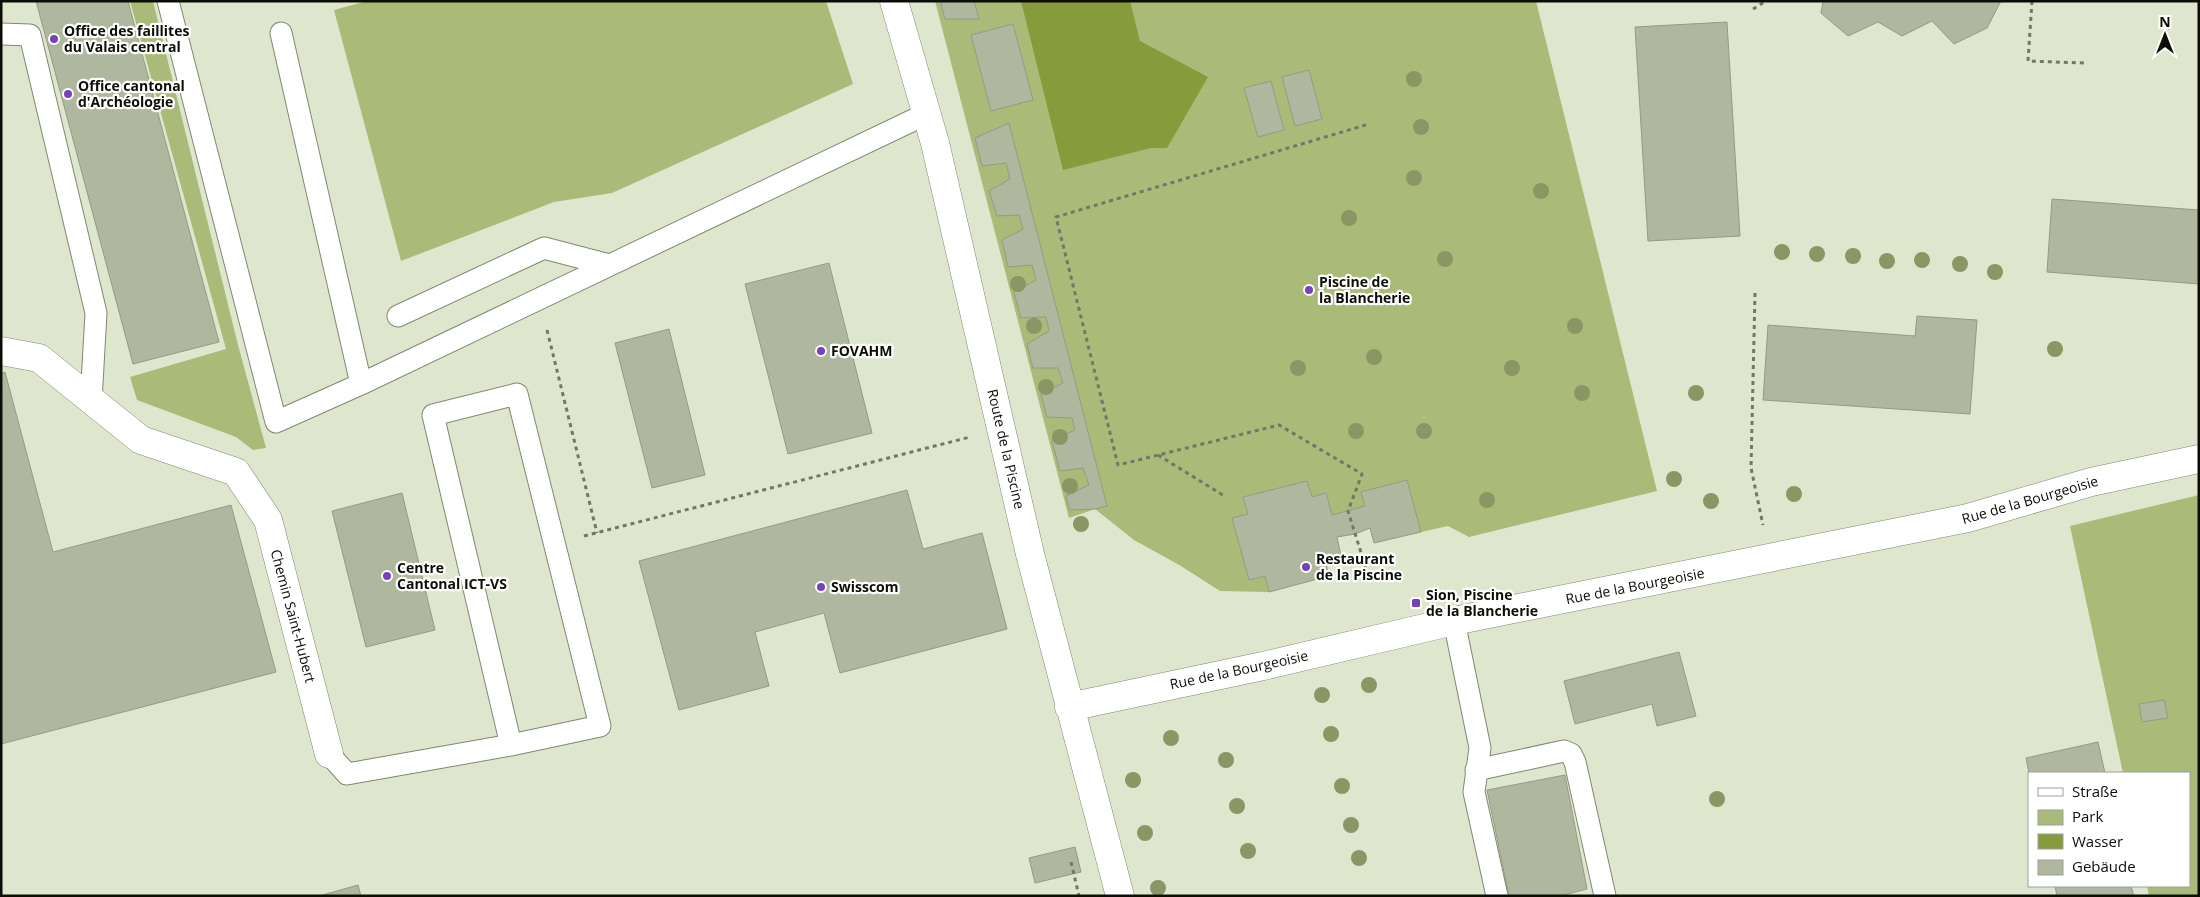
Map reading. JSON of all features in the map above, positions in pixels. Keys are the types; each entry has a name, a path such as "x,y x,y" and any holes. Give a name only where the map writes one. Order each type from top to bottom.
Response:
{"street":[{"name":"Route de la Piscine","path":"894,1 935,143 1030,554 1120,896"},
{"name":"Chemin Saint-Hubert","path":"3,346 39,358 141,440 236,472 268,520 329,754"},
{"name":"Rue de la Bourgeoisie","path":"1069,707 1263,666 1454,621 1960,520 2091,482 2199,458"}],"lane":[{"path":"168,1 276,422 361,384 926,114"},
{"path":"281,33 361,384"},
{"path":"1,34 30,35 96,313 91,401"},
{"path":"398,316 544,248 609,265"},
{"path":"511,745 433,415 517,394 554,543"},
{"name":"Chemin Saint-Hubert","path":"329,754 347,774 511,745 600,726 554,543"},
{"path":"1454,621 1480,748 1474,792 1497,896"},
{"path":"1476,770 1564,752 1571,754 1576,762 1605,896"}],"path":[{"path":"1753,10 1766,1"},
{"path":"2032,1 2028,61 2084,63"},
{"path":"1368,574 1348,511 1362,474 1279,425 1118,465 1056,217 1369,124"},
{"path":"1755,293 1751,468 1764,528"},
{"path":"540,299 549,343 597,533"},
{"path":"554,543 1002,429"},
{"path":"1157,455 1226,497"},
{"path":"1071,862 1079,896"}],"green space":[{"path":"130,1 153,1 238,345 266,448 253,450 236,437 137,400 130,377 226,349"},
{"path":"367,1 826,1 853,84 612,193 554,202 401,261 334,10"},
{"name":"Piscine de la Blancherie","path":"935,1 1536,1 1657,491 1469,537 1448,526 1421,532 1370,528 1355,534 1337,537 1341,556 1325,560 1329,576 1269,592 1220,591 1181,566 1134,540 1095,509 1069,518"},
{"path":"2199,495 2199,896 2149,896 2147,887 2190,887 2190,772 2123,772 2070,526"}],"water":[{"path":"1021,1 1130,1 1140,41 1208,77 1167,148 1151,148 1063,170"}],"building":[{"path":"36,1 128,1 219,342 133,364"},
{"path":"940,1 974,1 979,19 945,19"},
{"path":"1823,1 2001,1 1987,28 1954,44 1932,21 1902,36 1878,22 1848,36 1821,13"},
{"path":"1727,22 1740,236 1648,241 1635,27"},
{"path":"1013,24 1033,100 991,111 971,35"},
{"path":"1309,70 1322,119 1295,126 1282,77"},
{"path":"1271,81 1284,130 1258,137 1244,88"},
{"path":"1009,123 1107,506 1095,509 1070,510 1066,496 1089,485 1083,468 1060,471 1052,441 1075,430 1072,418 1047,417 1041,394 1063,383 1058,368 1033,368 1027,344 1049,331 1046,317 1021,318 1014,292 1036,280 1032,265 1008,267 1002,240 1023,229 1019,215 997,216 989,191 1010,179 1006,163 982,166 975,138"},
{"path":"2052,199 2199,210 2199,284 2047,272"},
{"path":"829,263 872,433 788,454 745,284"},
{"path":"1917,316 1977,320 1970,414 1763,400 1768,325 1915,336"},
{"path":"669,329 705,475 652,488 615,343"},
{"path":"5,372 53,552 231,505 276,672 1,744 1,374"},
{"path":"1407,480 1421,532 1374,543 1370,528 1355,534 1337,537 1341,556 1325,560 1329,576 1269,592 1265,576 1249,580 1232,518 1248,514 1243,497 1307,481 1312,497 1326,493 1332,515 1365,506 1361,492"},
{"name":"Swisscom","path":"907,490 923,549 982,533 1007,629 840,673 824,613 755,632 769,686 679,710 639,561"},
{"path":"402,493 435,630 366,647 332,511"},
{"path":"1679,652 1696,716 1657,726 1652,704 1575,724 1564,681"},
{"path":"2164,700 2168,718 2142,722 2139,704"},
{"path":"2098,742 2105,772 2029,772 2026,758"},
{"path":"1565,775 1587,889 1560,896 1509,896 1487,790"},
{"path":"1075,847 1081,872 1035,883 1029,858"},
{"path":"358,885 361,896 319,896"},
{"path":"2055,887 2131,887 2134,896 2057,896"}],"place":[{"name":"Office des faillites du Valais central","path":"54,39"},
{"name":"Office cantonal d'Archéologie","path":"68,94"},
{"name":"Piscine de la Blancherie","path":"1309,290"},
{"name":"FOVAHM","path":"821,351"},
{"name":"Restaurant de la Piscine","path":"1306,567"},
{"name":"Centre Cantonal ICT-VS","path":"387,576"},
{"name":"Swisscom","path":"821,587"},
{"name":"Sion, Piscine de la Blancherie","path":"1416,603"}]}
